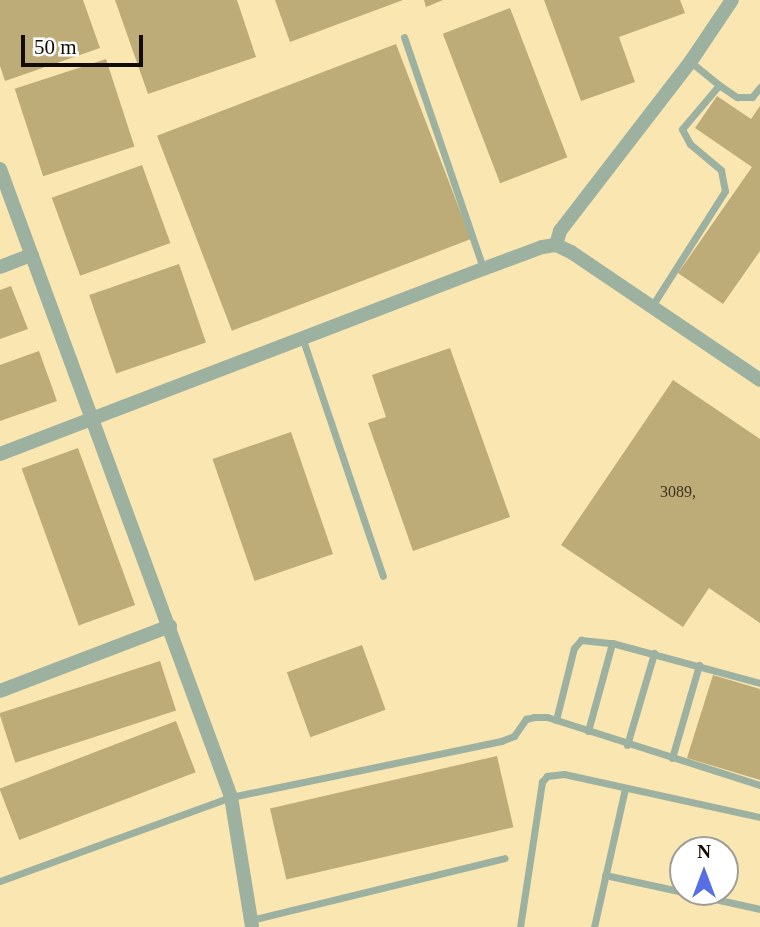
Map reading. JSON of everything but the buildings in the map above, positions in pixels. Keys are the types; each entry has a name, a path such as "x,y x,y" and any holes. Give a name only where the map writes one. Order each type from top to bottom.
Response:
{"street":[{"path":"556,245 560,232 691,61 732,0"},
{"path":"0,169 231,797 252,923"},
{"path":"0,454 483,269 542,247 556,245 571,252 760,380"},
{"path":"0,267 32,255"},
{"path":"0,691 170,626"}],"lane":[{"path":"404,37 483,269"},
{"path":"691,61 737,97 752,96 760,87"},
{"path":"652,306 725,191 721,170 690,144 682,130 719,85"},
{"path":"303,340 383,576"},
{"path":"556,720 575,648 581,640 612,643 654,653 760,683"},
{"path":"588,731 612,643"},
{"path":"628,745 654,653"},
{"path":"672,758 699,664"},
{"path":"0,881 231,797 501,741 514,736 526,719 534,717 556,720 760,785"},
{"path":"520,927 542,782 547,776 564,774 760,817"},
{"path":"594,927 625,788"},
{"path":"252,923 505,858"},
{"path":"605,875 669,889"},
{"path":"739,904 760,909"}]}
